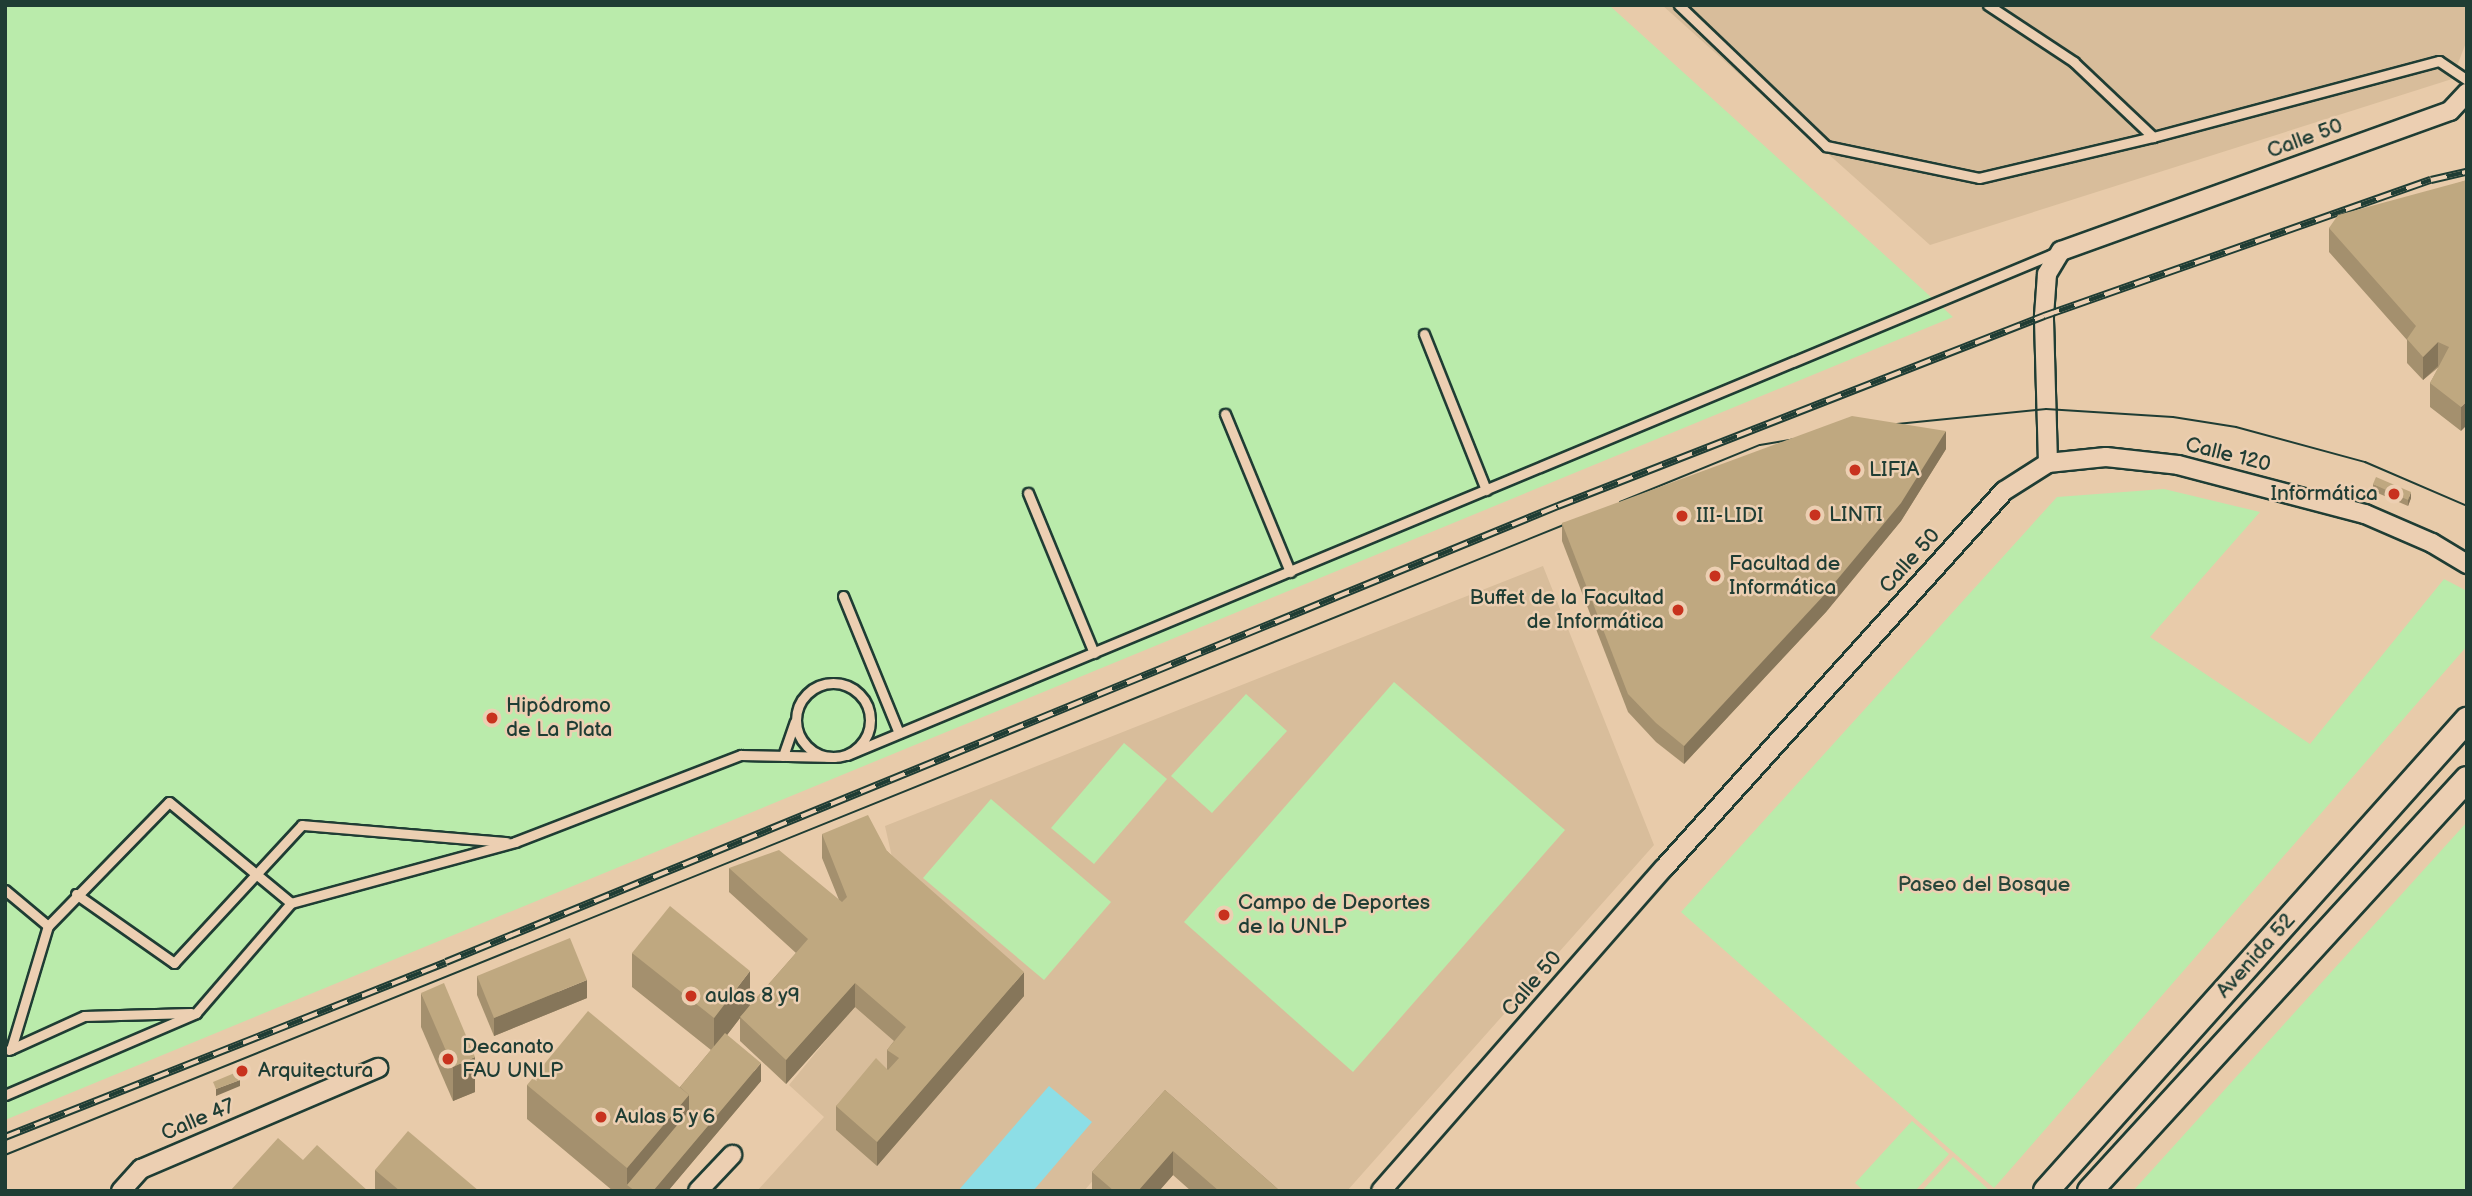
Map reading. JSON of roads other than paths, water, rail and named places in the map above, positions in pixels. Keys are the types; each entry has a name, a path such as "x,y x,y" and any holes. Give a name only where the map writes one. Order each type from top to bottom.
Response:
{"main road":[{"name":"Avenida 52","path":"2046,1191 2467,720"},
{"name":"Avenida 52","path":"2090,1191 2467,779"}],"street":[{"name":"Calle 50","path":"2061,251 2450,111 2467,93"},
{"path":"2048,463 2044,316 2047,274 2061,251"},
{"name":"Calle 120","path":"2048,463 2106,457 2178,465 2365,514 2432,543 2467,564"},
{"name":"Calle 50","path":"1381,1191 1664,868 2004,491 2048,463"},
{"name":"Calle 47","path":"121,1191 141,1170 378,1068"},
{"path":"698,1191 732,1155"}],"lane":[{"path":"1679,5 1826,146 1979,178 2153,137 2439,61 2467,80"},
{"path":"1988,5 2074,62 2153,137"},
{"path":"5,1095 196,1013 290,903 515,842 741,755 847,755 2061,251"},
{"path":"1424,334 1486,490"},
{"path":"1225,414 1290,572"},
{"path":"1028,493 1094,653"},
{"path":"843,596 899,733"},
{"path":"783,756 791,740 796,714 809,691 831,682 854,688 869,706 870,729 865,740 847,755"},
{"path":"796,714 796,727 810,749 834,757"},
{"path":"8,1050 48,926 76,894 169,802 290,903"},
{"path":"76,894 174,963 302,825 515,842"},
{"path":"5,890 48,926"},
{"path":"8,1050 83,1016 196,1013"}],"water":[{"path":"1049,1086 1092,1122 1033,1191 958,1191"}],"tram line":[{"path":"1877,426 2046,409 2173,417 2236,427 2365,462 2467,506"},
{"path":"1620,502 1760,445 1801,438"},
{"path":"5,1155 1578,519"}],"railway":[{"path":"5,1137 446,962 1558,506 2044,316 2431,180 2467,172"}],"place":[{"name":"LIFIA","path":"1855,470"},
{"name":"Informática","path":"2394,494"},
{"name":"LINTI","path":"1815,515"},
{"name":"III-LIDI","path":"1682,516"},
{"name":"Facultad de Informática","path":"1715,576"},
{"name":"Buffet de la Facultad de Informática","path":"1678,610"},
{"name":"Hipódromo de La Plata","path":"492,718"},
{"name":"Campo de Deportes de la UNLP","path":"1224,915"},
{"name":"aulas 8 y9","path":"691,996"},
{"name":"Decanato FAU UNLP","path":"448,1059"},
{"name":"Arquitectura","path":"242,1071"},
{"name":"Aulas 5 y 6","path":"601,1117"}],"park label":[{"name":"Paseo del Bosque","path":"1984,885"}]}
